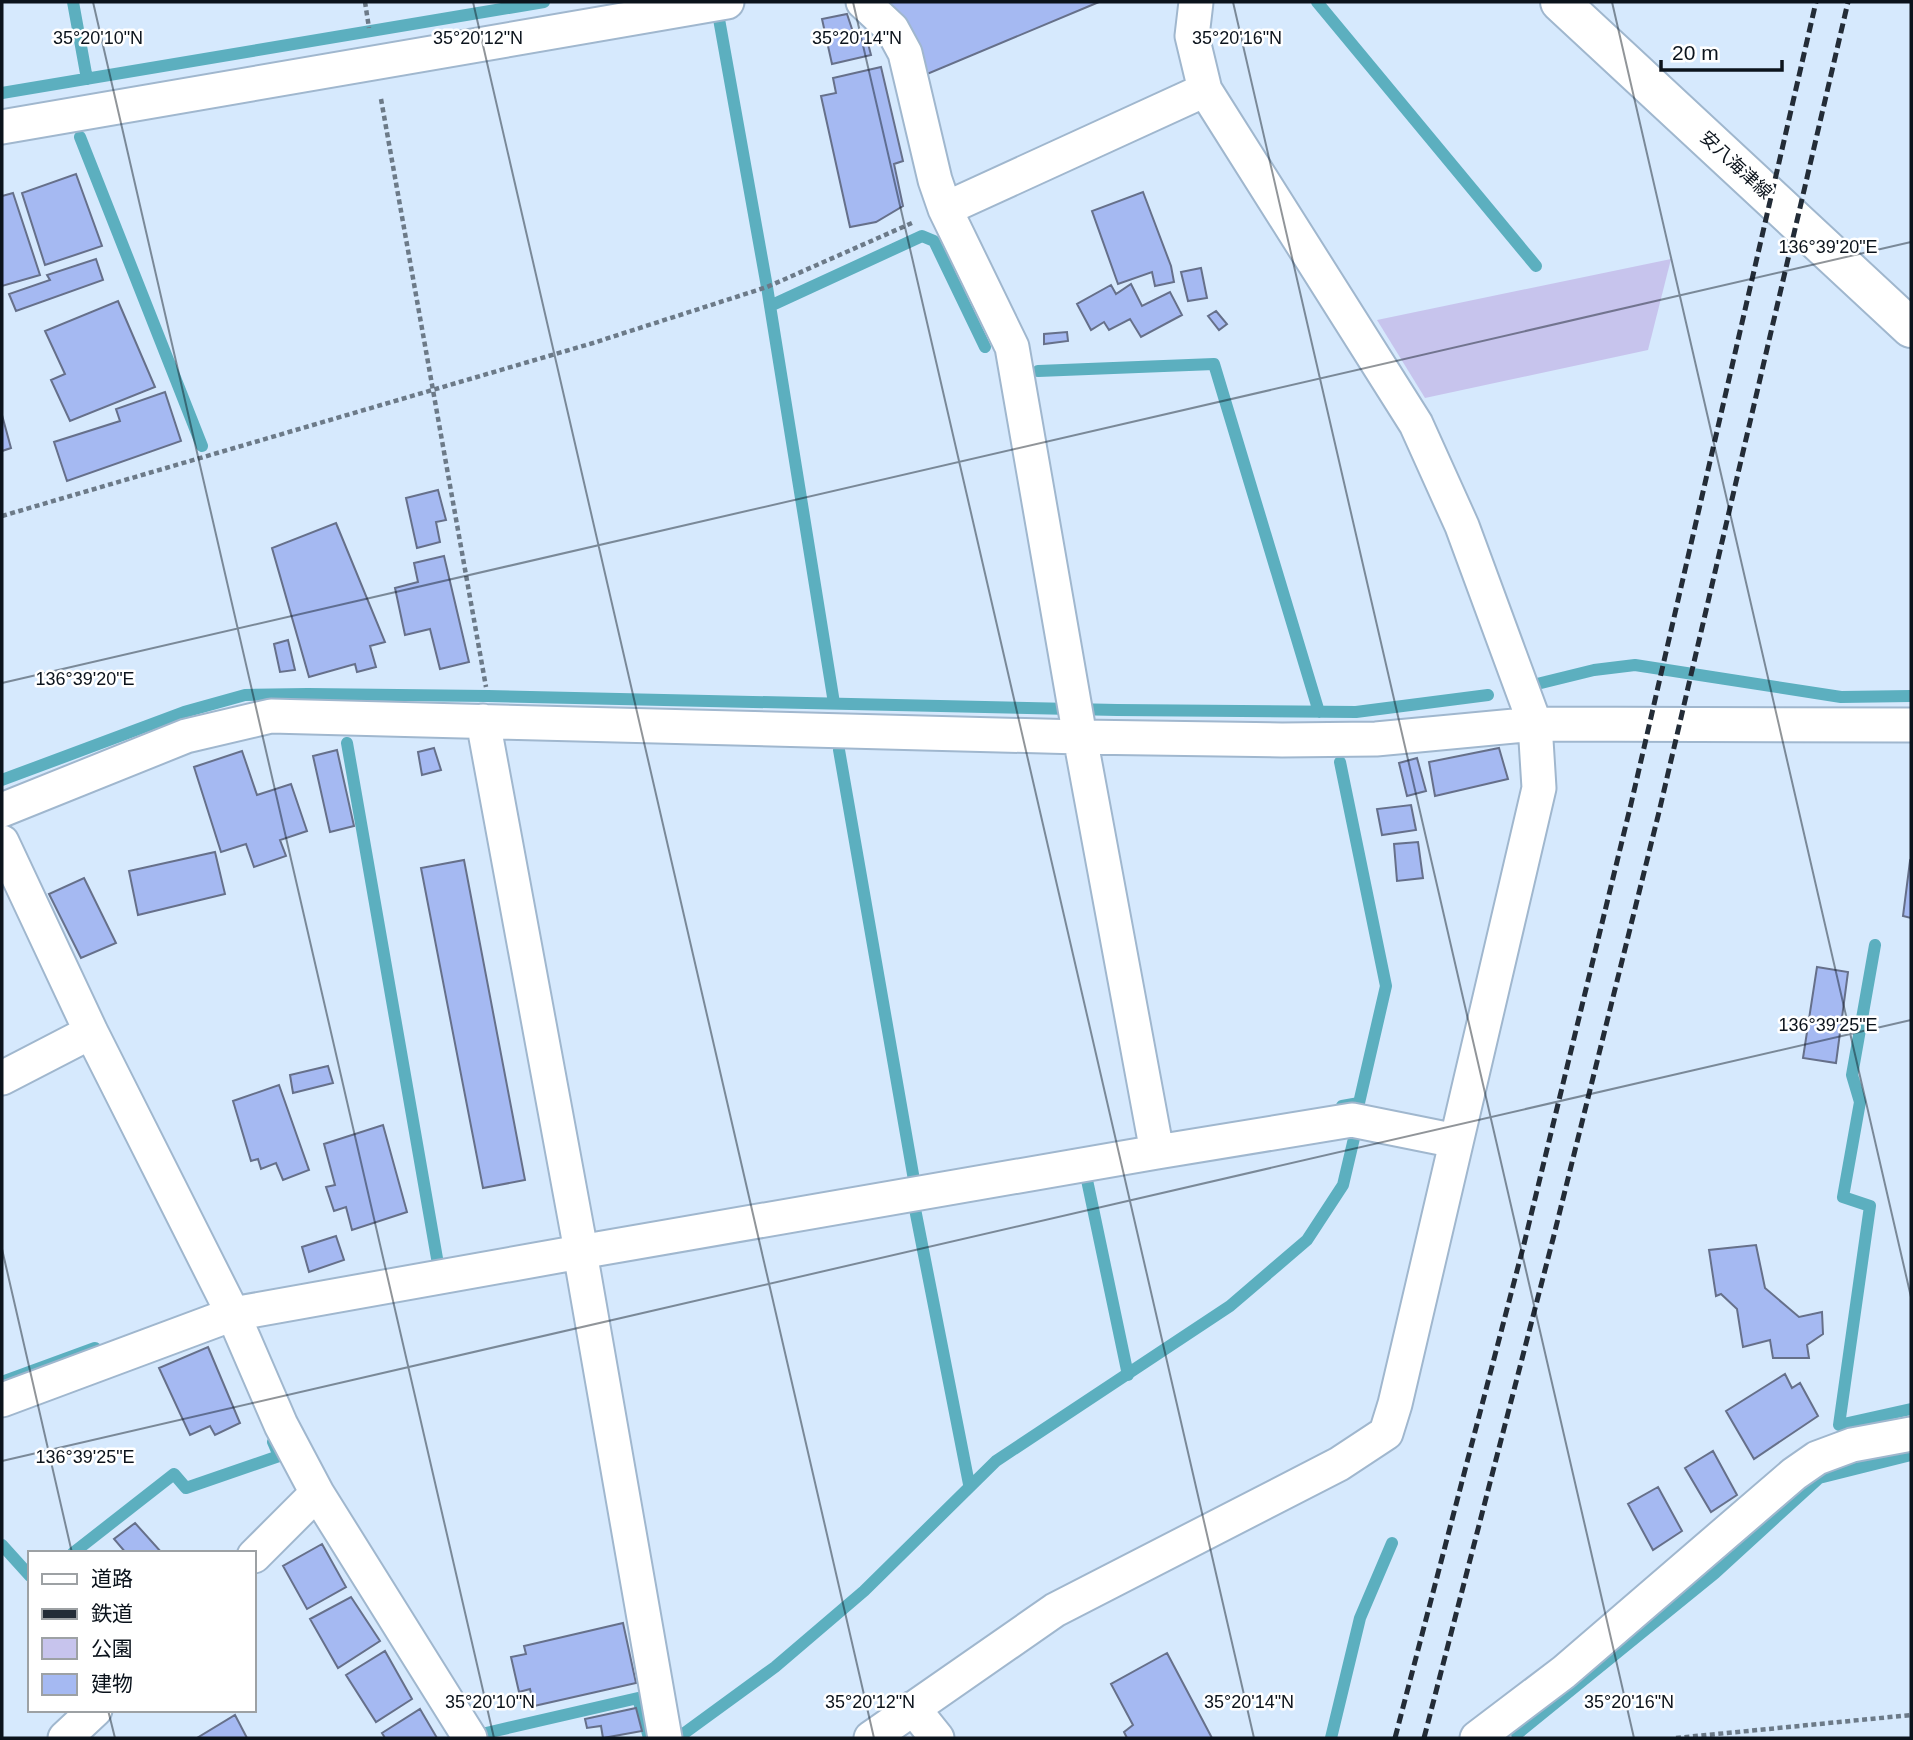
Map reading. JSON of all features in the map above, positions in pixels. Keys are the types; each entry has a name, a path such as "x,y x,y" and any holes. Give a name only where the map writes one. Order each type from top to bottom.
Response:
{"main road":[{"name":"安八海津線","path":"1560,2 1911,328"}],"street":[{"path":"2,127 727,2"},
{"path":"863,2 892,29 905,53 935,180 945,209 1012,347 1080,737 1157,1152"},
{"path":"870,1738 1055,1610 1339,1464 1385,1433 1395,1404 1539,788 1535,724 1462,526 1416,424 1205,90 1192,36 1196,2"},
{"path":"945,209 1205,90"},
{"path":"2,810 186,736 271,716 1080,737 1376,739 1535,724 1911,725"},
{"path":"488,722 665,1738"},
{"path":"2,842 91,1031 233,1314 281,1425 317,1493 470,1738"},
{"path":"2,1077 91,1031"},
{"path":"2,1400 233,1314 580,1252 1352,1120 1456,1141"},
{"path":"1477,1738 1564,1672 1794,1474 1817,1458 1852,1445 1911,1434"},
{"path":"256,1554 317,1493"},
{"path":"913,1708 937,1738"},
{"path":"65,1738 93,1712"}],"path":[{"path":"365,2 488,722"},
{"path":"2,516 593,343 768,287 945,209"},
{"path":"1676,1738 1911,1715"}],"green space":[{"path":"1671,259 1648,350 1425,398 1377,320"}],"building":[{"path":"879,2 1099,2 920,77"},
{"path":"847,14 854,35 865,32 871,55 832,64 822,19"},
{"path":"881,67 903,161 894,164 903,206 876,222 850,227 821,96 836,93 833,78"},
{"path":"76,174 102,246 45,265 22,193"},
{"path":"1143,192 1171,266 1174,282 1155,286 1152,272 1118,284 1092,211"},
{"path":"13,193 40,275 2,286 2,196"},
{"path":"96,259 103,280 16,311 9,294 50,280 47,275"},
{"path":"1201,268 1207,298 1188,301 1181,272"},
{"path":"1131,284 1142,306 1170,292 1182,315 1141,337 1130,319 1109,330 1104,322 1091,330 1077,304 1111,285 1116,294"},
{"path":"118,301 155,387 70,421 51,380 65,374 45,331"},
{"path":"1216,311 1227,324 1219,330 1208,316"},
{"path":"1067,332 1068,341 1044,344 1044,334"},
{"path":"165,392 181,441 67,481 54,442 120,421 116,409"},
{"path":"2,415 11,448 2,451"},
{"path":"438,490 446,520 436,522 440,542 417,548 406,498"},
{"path":"336,523 385,642 370,646 376,667 357,672 355,664 309,677 272,548"},
{"path":"444,556 469,662 440,669 430,629 405,635 395,588 418,582 414,563"},
{"path":"288,640 295,670 280,672 274,644"},
{"path":"434,748 441,770 422,775 418,752"},
{"path":"1499,748 1508,779 1435,796 1429,762"},
{"path":"337,750 354,826 330,832 313,756"},
{"path":"242,751 257,795 291,784 307,831 280,840 286,856 254,867 246,844 221,852 194,767"},
{"path":"1417,758 1426,791 1407,796 1399,763"},
{"path":"1411,805 1416,830 1382,835 1377,809"},
{"path":"1418,842 1423,878 1397,881 1394,844"},
{"path":"215,852 225,894 138,915 129,871"},
{"path":"464,860 525,1180 483,1188 421,868"},
{"path":"1911,862 1911,918 1903,916"},
{"path":"84,878 116,943 81,958 49,894"},
{"path":"1817,967 1848,972 1836,1063 1803,1058"},
{"path":"328,1066 333,1083 293,1093 290,1075"},
{"path":"279,1085 309,1170 283,1180 276,1163 261,1169 258,1159 251,1161 233,1101"},
{"path":"383,1125 407,1212 352,1230 346,1207 334,1211 326,1187 335,1185 324,1144"},
{"path":"336,1236 344,1260 309,1272 302,1247"},
{"path":"1756,1245 1765,1288 1799,1317 1822,1312 1823,1334 1807,1345 1809,1358 1773,1358 1770,1340 1743,1347 1737,1309 1721,1294 1716,1296 1709,1250"},
{"path":"208,1347 240,1423 215,1435 210,1426 190,1435 159,1368"},
{"path":"1785,1374 1792,1388 1800,1383 1818,1416 1754,1459 1726,1411"},
{"path":"1713,1451 1737,1495 1711,1512 1685,1468"},
{"path":"1658,1487 1682,1531 1653,1550 1628,1504"},
{"path":"135,1523 160,1551 124,1551 114,1539"},
{"path":"322,1544 346,1587 307,1609 283,1566"},
{"path":"351,1597 380,1641 338,1668 310,1619"},
{"path":"623,1623 636,1683 534,1706 530,1689 519,1692 511,1657 526,1654 524,1646"},
{"path":"385,1651 412,1699 376,1722 346,1675"},
{"path":"1167,1653 1212,1738 1127,1738 1124,1732 1133,1725 1111,1684"},
{"path":"636,1708 642,1731 603,1738 601,1726 587,1728 585,1719"},
{"path":"420,1709 437,1738 385,1738 382,1733"},
{"path":"235,1715 247,1738 197,1738"}],"waterway":[{"path":"73,2 87,79"},
{"path":"2,93 544,2"},
{"path":"1317,2 1536,266"},
{"path":"719,19 767,287 834,703"},
{"path":"80,137 202,446"},
{"path":"770,306 922,236 934,241 985,347"},
{"path":"1038,371 1214,364 1319,712"},
{"path":"1537,684 1594,670 1635,665 1841,697 1911,696"},
{"path":"2,780 184,712 245,695 488,696 1117,710 1356,712 1488,695"},
{"path":"347,743 438,1264"},
{"path":"839,750 914,1180"},
{"path":"1340,762 1386,986 1359,1103 1342,1106"},
{"path":"1875,945 1852,1075 1860,1102 1843,1197 1870,1206 1839,1425 1911,1409"},
{"path":"679,1737 775,1667 864,1591 996,1461 1230,1306 1307,1240 1343,1185 1355,1134"},
{"path":"1087,1180 1128,1375"},
{"path":"915,1209 969,1484"},
{"path":"2,1382 95,1348"},
{"path":"76,1551 174,1474 186,1488 279,1456 273,1442"},
{"path":"1517,1734 1715,1573 1819,1478 1911,1455"},
{"path":"1331,1738 1360,1618 1392,1543"},
{"path":"2,1545 28,1574"},
{"path":"486,1733 638,1698 649,1738"}],"railway":[{"path":"1395,1738 1524,1244 1631,804 1816,2"},
{"path":"1424,1738 1553,1239 1659,812 1848,2"}]}
